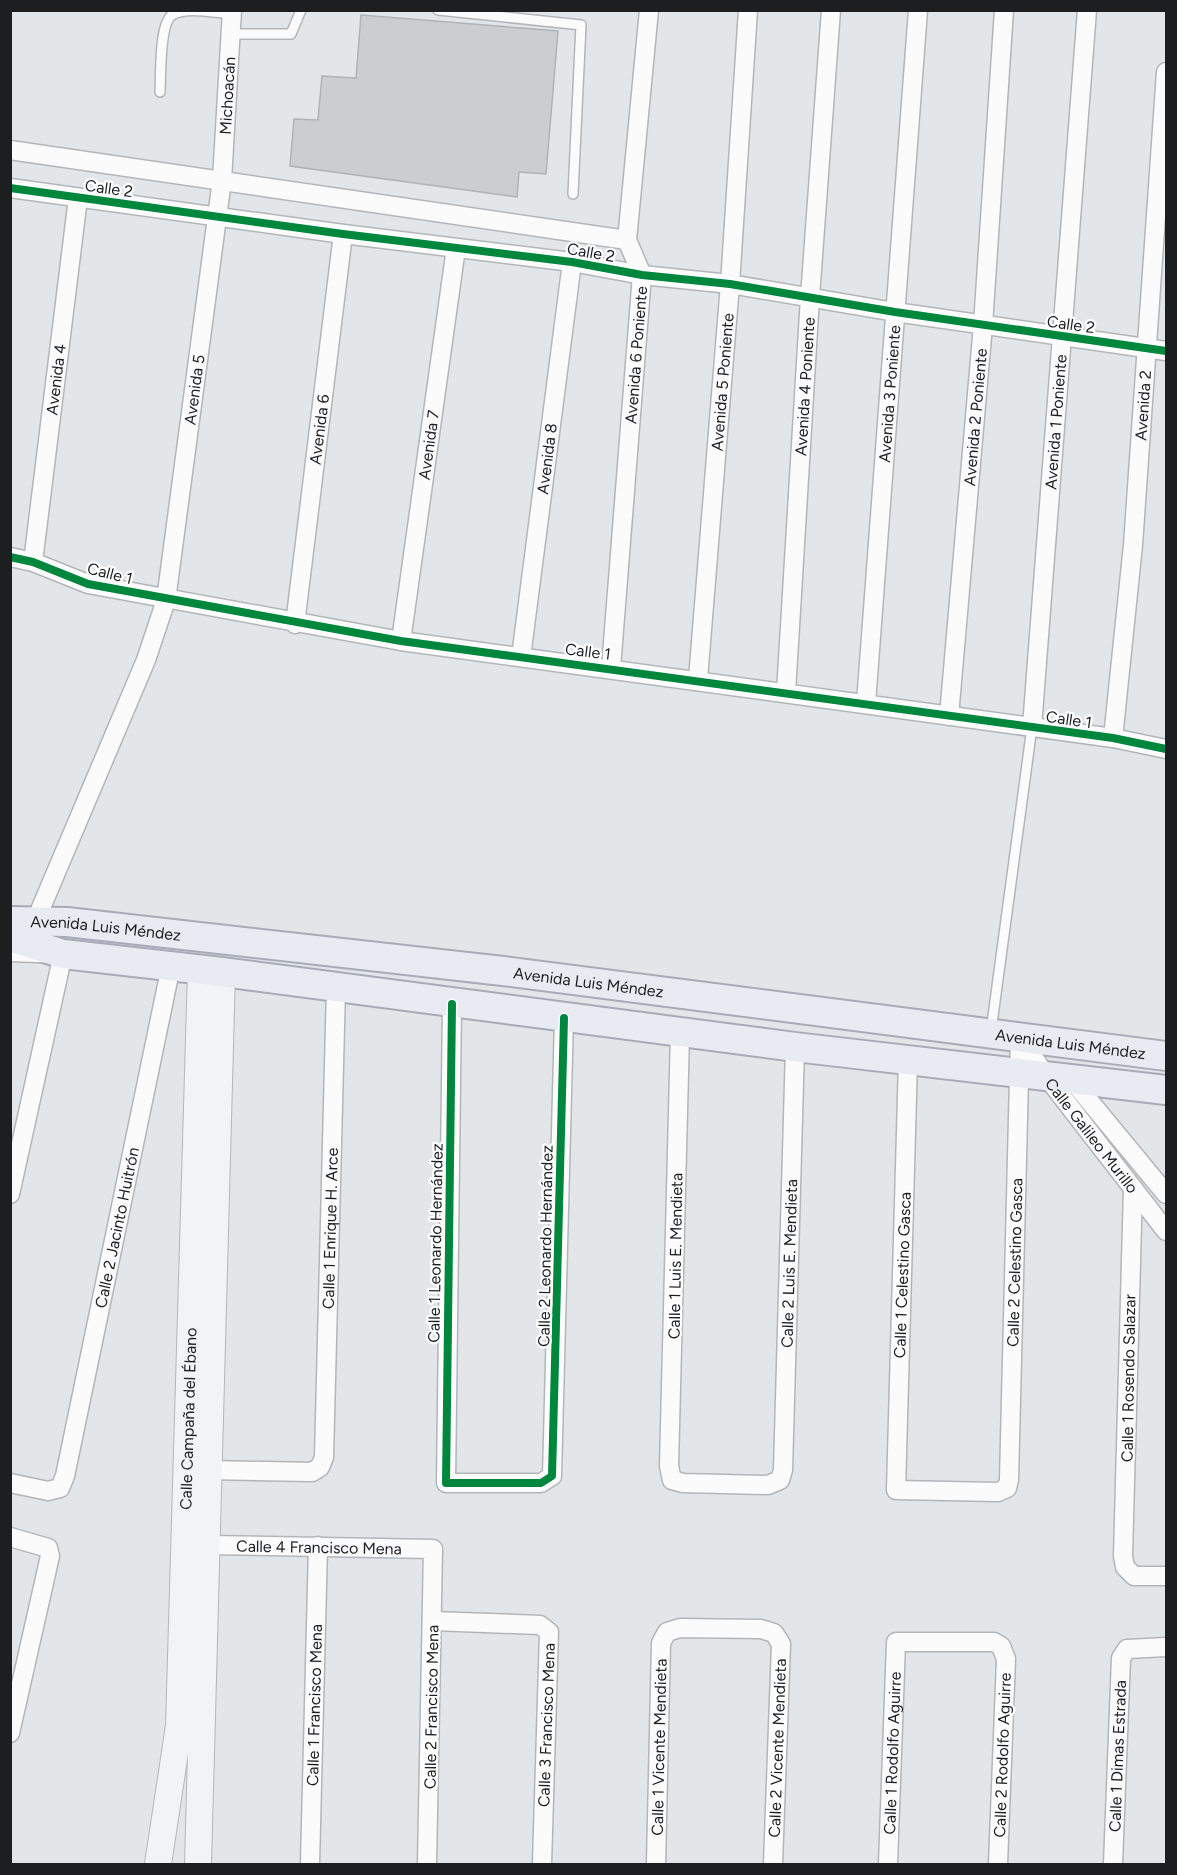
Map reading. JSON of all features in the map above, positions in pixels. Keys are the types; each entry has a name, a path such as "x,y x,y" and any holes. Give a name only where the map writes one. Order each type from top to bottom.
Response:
{"main road":[{"name":"Avenida Luis Méndez","path":"23,922 67,922 503,971 1167,1056"},
{"name":"Avenida Luis Méndez","path":"10,937 63,954 336,987 680,1033 1167,1090"}],"street":[{"name":"Avenida 6 Poniente","path":"611,668 642,275 627,240 650,10"},
{"name":"Avenida 5 Poniente","path":"698,679 730,284 748,10"},
{"name":"Avenida 4 Poniente","path":"786,692 810,297 831,10"},
{"name":"Avenida 3 Poniente","path":"867,703 918,10"},
{"name":"Avenida 2 Poniente","path":"949,716 983,325 1004,10"},
{"name":"Avenida 1 Poniente","path":"1032,727 1064,336 1087,10"},
{"name":"Michoacán","path":"222,180 232,12"},
{"name":"Avenida 2","path":"1113,738 1133,545 1167,72"},
{"name":"Calle 2","path":"10,150 627,240"},
{"name":"Avenida 5","path":"23,922 146,660 166,600 222,180"},
{"name":"Calle 2","path":"10,188 343,234 572,262 642,275 730,284 895,312 1167,351"},
{"name":"Avenida 4","path":"33,562 78,198"},
{"name":"Avenida 6","path":"295,624 343,234"},
{"name":"Avenida 7","path":"401,641 456,248"},
{"name":"Avenida 8","path":"521,657 572,262"},
{"name":"Calle 1","path":"10,557 33,562 88,584 295,624 401,641 698,679 1113,738 1167,749"},
{"name":"Avenida Luis Méndez","path":"10,952 63,954"},
{"path":"10,1194 63,954"},
{"name":"Calle 2 Jacinto Huitrón","path":"10,1483 48,1491 60,1488 65,1476 171,966"},
{"name":"Calle Campaña del Ébano","path":"198,1864 209,1470 211,971"},
{"name":"Calle Campaña del Ébano","path":"158,1864 179,1726 211,971"},
{"name":"Calle 1 Enrique H. Arce","path":"209,1470 312,1472 320,1467 324,1457 336,987"},
{"name":"Calle 1 Leonardo Hernández","path":"452,1004 446,1483 541,1483 552,1476"},
{"name":"Calle 2 Leonardo Hernández","path":"552,1476 564,1018"},
{"name":"Calle 1 Luis E. Mendieta","path":"680,1033 669,1466 672,1479 683,1483 768,1485 780,1480"},
{"name":"Calle 2 Celestino Gasca","path":"1007,1488 1046,1076 1020,1037"},
{"name":"Calle Galileo Murillo","path":"1020,1037 1046,1076 1167,1231"},
{"name":"Calle 2 Luis E. Mendieta","path":"780,1480 783,1470 795,1047"},
{"name":"Calle 1 Celestino Gasca","path":"908,1060 896,1490 998,1492 1007,1488"},
{"name":"Calle Galileo Murillo","path":"1046,1076 1167,1194"},
{"name":"Calle 1 Rosendo Salazar","path":"1133,1188 1125,1567 1134,1576 1167,1576"},
{"path":"10,1537 40,1544 48,1548 50,1556 10,1732"},
{"name":"Calle 4 Francisco Mena","path":"207,1545 433,1549"},
{"name":"Calle 1 Francisco Mena","path":"310,1864 318,1546"},
{"name":"Calle 2 Francisco Mena","path":"427,1864 433,1549"},
{"name":"Calle 3 Francisco Mena","path":"433,1621 540,1625 549,1632 542,1864"},
{"name":"Calle 2 Vicente Mendieta","path":"667,1632 680,1628 760,1629 774,1633 781,1644 772,1864"},
{"name":"Calle 1 Vicente Mendieta","path":"656,1864 662,1643 667,1632"},
{"name":"Calle 2 Rodolfo Aguirre","path":"896,1642 994,1642 1001,1646 1006,1659 998,1864"},
{"name":"Calle 1 Rodolfo Aguirre","path":"888,1864 896,1642"},
{"name":"Calle 1 Dimas Estrada","path":"1113,1864 1121,1658 1127,1649 1167,1647"}],"lane":[{"path":"231,34 291,34 301,10"},
{"path":"438,10 581,26 573,194"},
{"path":"160,92 164,25 171,15 186,11 232,12"},
{"path":"991,1033 1032,727"}],"building":[{"path":"361,15 558,31 546,174 519,172 517,197 290,166 294,119 318,120 322,76 356,78"}],"cycle path":[{"path":"10,188 343,234 572,262 642,275 730,284 895,312 1166,351"},
{"path":"10,557 33,562 88,584 401,641 1113,738 1166,749"},
{"path":"452,1004 446,1483 541,1483 552,1476 564,1018"}]}
